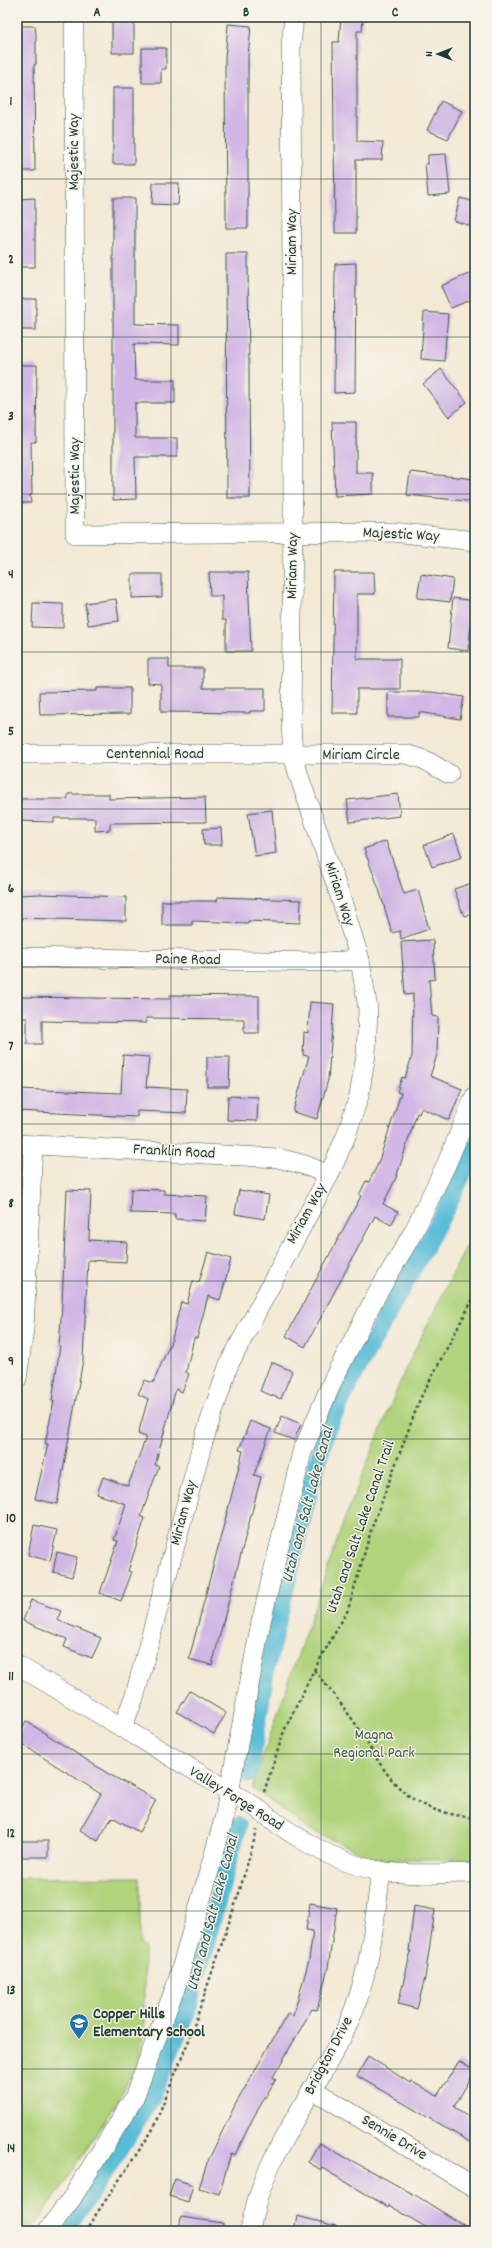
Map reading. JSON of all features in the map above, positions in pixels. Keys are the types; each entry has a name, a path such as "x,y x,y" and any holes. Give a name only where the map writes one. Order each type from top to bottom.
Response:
{"street":[{"name":"Majestic Way","path":"74,17 75,534 293,532 414,533 475,542"},
{"name":"Miriam Way","path":"122,1728 135,1695 202,1445 229,1364 329,1175 359,1096 366,1054 368,1009 360,960 293,754 291,723 293,532 291,45 294,17"},
{"name":"Centennial Road","path":"17,754 293,754"},
{"name":"Miriam Circle","path":"293,754 404,754 425,760 449,774"},
{"name":"Paine Road","path":"17,957 324,962 360,960"},
{"path":"47,2231 72,2198 134,2098 148,2065 177,1983 224,1820 261,1622 302,1452 334,1378 373,1301 414,1231 446,1165 475,1096"},
{"name":"Franklin Road","path":"25,1144 278,1158 305,1165 329,1175"},
{"path":"17,1379 24,1329 25,1144"},
{"name":"Valley Forge Road","path":"17,1665 257,1808 289,1832 318,1850 350,1863 381,1871 475,1874"},
{"name":"Bridgton Drive","path":"250,2231 263,2180 284,2135 330,2060 348,2023 362,1984 369,1956 381,1871"},
{"name":"Sennie Drive","path":"312,2089 475,2188"}],"path":[{"name":"Utah and Salt Lake Canal Trail","path":"85,2231 152,2131 189,2040 239,1893 256,1836 257,1808 284,1731 314,1670 348,1610 372,1527 420,1399 475,1296"},
{"path":"314,1670 399,1787 410,1797 430,1808 453,1815 475,1818"}],"green space":[{"name":"Magna Regional Park","path":"475,1229 475,1859 376,1859 310,1830 252,1788 345,1518 405,1370"},
{"name":"Copper Hills Elementary School","path":"140,1877 140,1946 144,1947 144,2027 140,2054 124,2090 69,2177 31,2231 17,2231 17,1878"}],"building":[{"path":"341,17 363,17 362,31 357,31 357,141 383,142 382,160 356,160 356,233 335,233 333,42 339,42"},
{"path":"134,21 134,53 112,53 112,22"},
{"path":"228,24 251,26 248,56 248,228 226,228 225,58"},
{"path":"17,26 35,26 36,34 36,64 34,65 35,171 17,171"},
{"path":"142,48 166,48 166,69 161,69 161,83 142,83"},
{"path":"113,88 134,88 134,164 113,164"},
{"path":"441,101 462,111 448,139 427,130"},
{"path":"446,154 450,194 428,196 425,164 428,164 428,155"},
{"path":"153,183 179,183 178,205 152,204"},
{"path":"35,198 35,267 17,267 17,199"},
{"path":"113,198 135,198 135,324 179,325 179,345 134,344 135,380 175,380 175,403 135,403 135,438 177,438 177,457 135,457 136,499 113,500"},
{"path":"460,198 475,202 475,227 454,221"},
{"path":"226,254 248,254 250,498 227,498"},
{"path":"356,263 355,392 334,393 335,264"},
{"path":"475,271 475,298 451,308 441,286"},
{"path":"17,299 36,299 36,330 17,330"},
{"path":"424,312 448,314 444,361 421,359"},
{"path":"17,365 37,365 36,442 31,442 31,503 17,503"},
{"path":"441,369 467,402 449,417 423,384"},
{"path":"332,422 356,422 356,473 373,473 373,494 335,496"},
{"path":"410,472 475,479 475,502 407,495"},
{"path":"209,572 248,572 251,651 226,651 226,620 222,620 222,596 210,596"},
{"path":"334,572 374,572 375,594 357,594 357,659 400,659 400,689 357,689 357,713 332,713"},
{"path":"132,574 162,574 162,597 132,598"},
{"path":"421,574 453,579 450,602 417,598"},
{"path":"453,598 475,601 475,625 471,625 468,651 448,648"},
{"path":"116,599 119,621 88,625 85,603"},
{"path":"33,603 63,604 63,628 32,627"},
{"path":"148,659 169,659 169,668 203,668 203,688 265,688 265,711 250,711 250,713 161,712 161,684 148,683"},
{"path":"97,688 130,688 130,714 40,715 39,692 97,691"},
{"path":"388,692 432,692 464,697 460,719 419,712 419,717 388,717"},
{"path":"68,794 109,794 109,799 205,797 206,822 110,823 110,830 95,831 95,818 54,818 54,822 17,821 17,799 68,799"},
{"path":"398,794 400,816 350,822 347,800"},
{"path":"272,810 276,853 255,856 248,813"},
{"path":"221,828 222,845 204,845 203,829"},
{"path":"454,834 462,857 432,867 424,845"},
{"path":"386,841 404,894 418,890 429,929 401,939 400,931 392,933 379,889 364,849"},
{"path":"475,882 475,912 464,916 454,889"},
{"path":"40,894 126,897 126,921 17,918 17,895"},
{"path":"218,897 301,900 300,923 192,921 192,925 162,925 162,901 217,901"},
{"path":"433,940 435,979 429,980 432,1016 438,1017 437,1055 430,1076 462,1089 449,1120 421,1108 419,1114 417,1113 396,1178 383,1204 398,1212 391,1225 375,1216 305,1347 286,1336 361,1196 359,1195 366,1181 369,1182 378,1164 401,1093 397,1092 402,1077 405,1078 412,1056 413,994 405,995 401,942"},
{"path":"170,995 259,996 259,1033 244,1033 244,1019 146,1018 146,1023 42,1021 42,1044 27,1044 27,1018 17,1018 17,997 170,999"},
{"path":"310,1002 334,1004 328,1080 317,1119 293,1112 309,1056 303,1055 304,1032 308,1033"},
{"path":"123,1055 149,1057 146,1087 187,1089 186,1113 137,1111 137,1117 17,1111 17,1089 121,1093"},
{"path":"207,1057 230,1057 229,1087 207,1087"},
{"path":"228,1096 258,1097 257,1121 227,1120"},
{"path":"131,1189 164,1190 164,1194 207,1196 205,1221 175,1219 175,1214 130,1213"},
{"path":"67,1190 91,1191 89,1240 127,1242 126,1262 88,1260 83,1360 57,1504 35,1499 48,1444 45,1444 54,1401 52,1401 60,1346"},
{"path":"239,1190 269,1195 265,1219 235,1214"},
{"path":"208,1252 231,1259 220,1300 208,1296 197,1338 194,1338 186,1372 189,1374 182,1392 176,1389 155,1465 159,1466 141,1516 145,1518 128,1571 132,1572 121,1601 100,1593 118,1541 114,1540 126,1504 97,1494 103,1477 128,1486 146,1437 138,1434 148,1399 138,1394 145,1380 153,1383 172,1339 181,1302 187,1304 193,1281 199,1282"},
{"path":"271,1362 292,1371 281,1399 260,1391"},
{"path":"282,1416 301,1424 294,1440 275,1433"},
{"path":"250,1421 271,1429 254,1475 261,1477 212,1665 189,1659 243,1451 239,1450"},
{"path":"34,1525 57,1530 50,1561 28,1555"},
{"path":"57,1552 77,1557 72,1577 53,1572"},
{"path":"31,1600 61,1611 57,1620 101,1638 92,1658 64,1647 67,1639 23,1621"},
{"path":"190,1691 226,1713 214,1734 177,1712"},
{"path":"26,1721 107,1773 156,1800 139,1832 112,1817 98,1841 80,1830 101,1794 17,1741 17,1737"},
{"path":"17,1841 48,1841 48,1857 17,1857"},
{"path":"310,1903 337,1908 328,1968 317,2010 312,2009 273,2077 276,2079 253,2118 235,2155 231,2154 219,2194 199,2188 207,2163 235,2105 288,2013 293,2016 309,1960 313,1931 306,1930"},
{"path":"414,1906 435,1910 425,1978 417,2009 398,2004 411,1951 409,1951"},
{"path":"368,2056 410,2083 411,2081 437,2096 459,2061 475,2071 454,2107 475,2120 475,2145 357,2076"},
{"path":"319,2143 415,2195 473,2231 432,2231 322,2168 321,2170 308,2162"},
{"path":"175,2179 193,2185 188,2202 169,2196"},
{"path":"297,2216 336,2226 336,2231 294,2231"},
{"path":"181,2217 223,2223 222,2231 179,2231"}],"waterway":[{"name":"Utah and Salt Lake Canal","path":"249,1774 266,1669 309,1491 327,1429 353,1377 447,1207 475,1148"},
{"name":"Utah and Salt Lake Canal","path":"65,2231 119,2150 153,2094 187,2011 238,1826"}],"place":[{"name":"Copper Hills Elementary School","path":"79,2040"}]}
